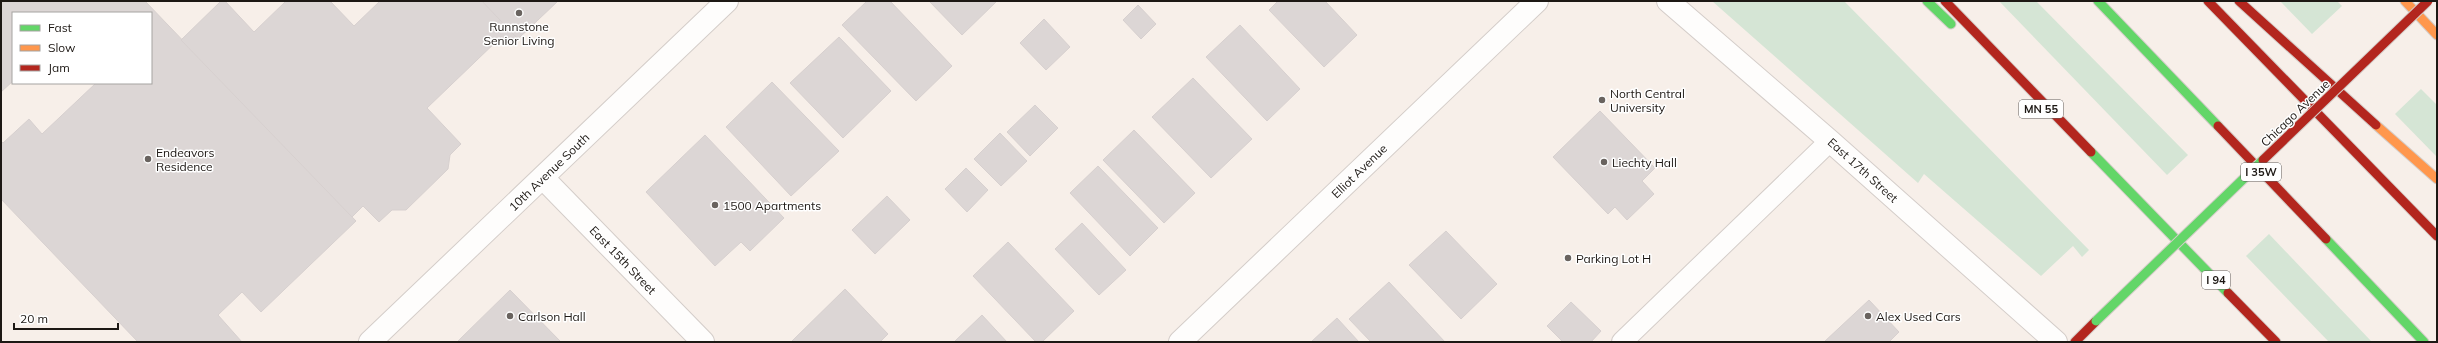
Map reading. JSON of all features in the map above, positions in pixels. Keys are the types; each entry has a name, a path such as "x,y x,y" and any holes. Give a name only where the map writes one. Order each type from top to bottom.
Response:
{"main road":[{"path":"1927,1 1961,34"},
{"name":"I 94","path":"1945,1 2276,342"},
{"name":"I 35W","path":"2098,1 2424,342"},
{"path":"2208,1 2437,236"},
{"path":"2239,1 2437,179"},
{"path":"2405,1 2437,35"},
{"name":"Chicago Avenue","path":"2075,342 2428,1"},
{"name":"MN 55","path":"1978,50 2156,218"}],"street":[{"name":"10th Avenue South","path":"370,342 727,1"},
{"name":"Elliot Avenue","path":"1180,342 1537,1"},
{"name":"East 17th Street","path":"1668,1 1830,141 2056,342"},
{"name":"East 15th Street","path":"543,178 702,342"}],"lane":[{"path":"1622,342 1830,141"}],"green space":[{"path":"1712,1 1844,1 2089,250 2082,257 2073,246 2041,276 1924,174 1918,183"},
{"path":"1999,1 2036,1 2188,155 2167,175"},
{"path":"2280,1 2337,1 2342,6 2312,34"},
{"path":"2421,89 2437,105 2437,157 2395,114"},
{"path":"2269,234 2372,342 2329,342 2246,256"}],"building":[{"name":"Endeavors Residence","path":"1,1 145,1 356,221 261,312 242,292 218,315 242,342 138,342 1,199 1,141 3,143 29,119 42,134 95,84 152,84 152,12 12,12 12,82 1,92"},
{"path":"221,1 225,1 254,32 286,1 330,1 354,26 380,1 482,1 518,39 501,37 427,108 461,144 450,155 448,169 406,210 392,210 379,222 363,206 352,217 181,40"},
{"name":"Runnstone Senior Living","path":"482,1 558,1 518,39"},
{"path":"867,1 890,1 952,66 916,101 842,25"},
{"path":"929,1 995,1 996,2 962,35"},
{"path":"1278,1 1325,1 1357,35 1324,67 1269,10"},
{"path":"1138,5 1156,24 1141,39 1123,20"},
{"path":"1044,19 1070,47 1046,70 1020,43"},
{"path":"1240,25 1300,89 1267,121 1206,57"},
{"path":"839,37 891,91 843,138 790,83"},
{"path":"1193,78 1252,139 1211,178 1152,117"},
{"path":"772,82 839,151 791,196 726,127"},
{"path":"1035,105 1058,128 1030,156 1007,132"},
{"name":"Liechty Hall","path":"1600,111 1655,168 1642,181 1654,194 1627,220 1615,207 1608,214 1553,157"},
{"path":"1134,130 1195,193 1164,223 1103,160"},
{"path":"1000,133 1027,161 1001,186 974,159"},
{"name":"1500 Apartments","path":"705,135 784,218 750,251 741,242 715,266 646,192"},
{"path":"1098,166 1158,228 1130,256 1070,193"},
{"path":"966,168 988,190 967,212 945,189"},
{"path":"887,196 910,220 875,254 852,230"},
{"path":"1082,223 1126,270 1099,295 1055,249"},
{"path":"1446,231 1497,284 1461,319 1409,265"},
{"path":"1008,242 1074,311 1042,342 1036,342 973,276"},
{"path":"1389,282 1445,342 1371,342 1349,319"},
{"path":"845,289 888,334 880,342 791,342"},
{"name":"Carlson Hall","path":"510,290 561,342 457,342"},
{"name":"Alex Used Cars","path":"1869,300 1899,332 1889,342 1824,342"},
{"path":"1571,302 1601,331 1591,342 1563,342 1547,326"},
{"path":"982,315 1007,342 954,342"},
{"path":"1337,318 1359,342 1311,342"}],"traffic: fast":[{"path":"1927,1 1951,24"},
{"path":"2098,1 2218,126"},
{"path":"2091,152 2228,293"},
{"path":"2096,321 2263,160"},
{"path":"2326,239 2424,342"}],"traffic: slow":[{"path":"2405,1 2437,35"},
{"path":"2376,125 2437,179"}],"traffic: jam":[{"path":"1945,1 2091,152"},
{"path":"2208,1 2437,236"},
{"path":"2239,1 2376,125"},
{"path":"2263,160 2428,1"},
{"path":"2218,126 2326,239"},
{"path":"2228,293 2276,342"},
{"path":"2075,342 2096,321"}],"place":[{"name":"Runnstone Senior Living","path":"519,13"},
{"name":"North Central University","path":"1602,100"},
{"name":"Endeavors Residence","path":"148,159"},
{"name":"Liechty Hall","path":"1604,162"},
{"name":"1500 Apartments","path":"715,205"},
{"name":"Parking Lot H","path":"1568,258"},
{"name":"Carlson Hall","path":"510,316"},
{"name":"Alex Used Cars","path":"1868,316"}]}
